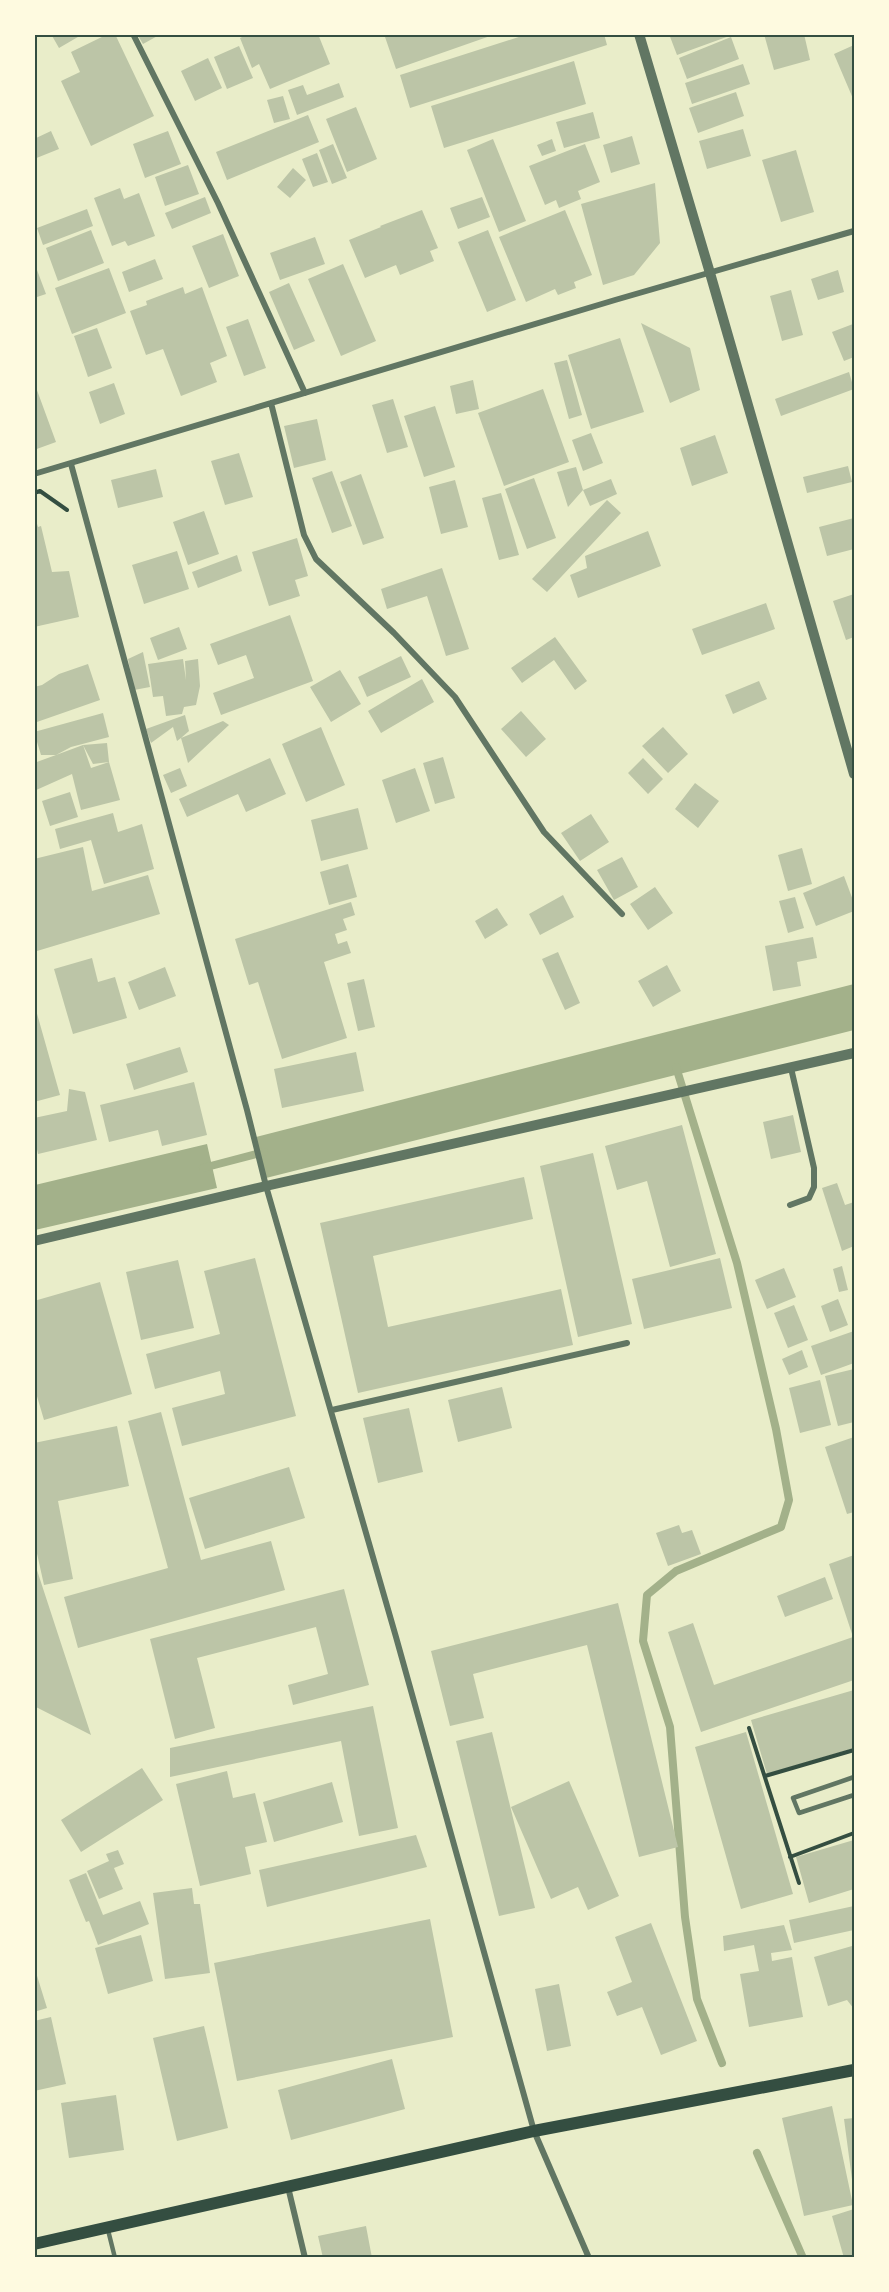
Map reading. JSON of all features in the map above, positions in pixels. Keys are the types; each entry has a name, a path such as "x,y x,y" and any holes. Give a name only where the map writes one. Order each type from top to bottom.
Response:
{"main road":[{"path":"34,2244 534,2131 855,2070"}],"street":[{"path":"133,34 218,203 305,393"},
{"path":"639,34 855,774"},
{"path":"34,474 855,231"},
{"path":"271,404 304,535 316,559 394,633 455,697 544,832 622,914"},
{"path":"71,464 248,1110 266,1186 332,1410 534,2131 589,2258"},
{"path":"34,1241 266,1186 855,1053"},
{"path":"790,1205 809,1198 814,1187 814,1168 791,1068"},
{"path":"332,1410 627,1343"},
{"path":"288,2187 305,2258"}],"lane":[{"path":"855,1777 793,1798 799,1813 855,1795"},
{"path":"107,2227 115,2258"}],"path":[{"path":"34,493 40,491 69,512"},
{"path":"749,1728 799,1883"},
{"path":"765,1776 855,1750"},
{"path":"790,1857 855,1833"}],"shaded area":[{"path":"854,984 854,1030 266,1178 256,1137"},
{"path":"207,1144 217,1188 35,1230 35,1185"}],"building":[{"path":"51,34 83,34 59,48"},
{"path":"108,34 115,34 154,116 91,146 61,81 80,72 71,52"},
{"path":"137,34 161,34 143,44"},
{"path":"248,34 318,34 330,64 270,89 259,64 252,68 240,38"},
{"path":"384,34 493,34 493,35 396,69"},
{"path":"528,34 604,34 607,45 410,108 400,75"},
{"path":"669,34 732,34 732,35 677,55"},
{"path":"764,34 804,34 810,60 774,70"},
{"path":"731,37 739,59 687,79 679,58"},
{"path":"854,45 854,101 834,54"},
{"path":"239,46 253,78 227,89 214,57"},
{"path":"208,58 222,88 195,101 181,71"},
{"path":"574,61 586,104 444,148 431,106"},
{"path":"743,64 750,84 692,104 685,83"},
{"path":"339,83 344,97 297,115 288,90 303,85 307,95"},
{"path":"736,92 744,116 698,133 689,108"},
{"path":"283,96 290,119 274,123 267,100"},
{"path":"356,107 377,159 347,172 326,119"},
{"path":"593,112 600,138 564,148 556,122"},
{"path":"308,115 319,142 227,180 216,152"},
{"path":"743,129 751,156 707,169 699,141"},
{"path":"51,131 59,149 34,159 34,139"},
{"path":"168,131 181,164 145,178 133,144"},
{"path":"632,136 640,164 611,173 603,145"},
{"path":"493,139 526,221 499,232 467,150"},
{"path":"552,139 556,151 542,156 537,145"},
{"path":"333,144 347,178 332,184 319,150"},
{"path":"585,144 600,182 578,191 581,199 559,208 556,200 545,205 529,166"},
{"path":"796,150 814,212 781,222 762,160"},
{"path":"317,153 328,182 313,187 302,159"},
{"path":"188,165 199,194 165,206 155,177"},
{"path":"293,168 306,180 290,198 277,187"},
{"path":"655,183 660,243 634,275 603,285 581,204"},
{"path":"120,188 124,199 139,193 155,236 128,246 125,241 112,246 94,198"},
{"path":"205,197 211,213 172,229 165,213"},
{"path":"482,197 490,217 458,229 450,208"},
{"path":"87,209 93,226 43,245 37,228"},
{"path":"422,210 438,248 430,251 434,261 400,275 396,265 365,278 349,240"},
{"path":"565,210 592,275 574,282 576,288 558,295 555,289 526,302 499,237"},
{"path":"91,230 104,263 58,281 46,248"},
{"path":"488,230 516,300 487,312 458,242"},
{"path":"223,234 239,276 209,288 192,246"},
{"path":"315,237 325,264 280,280 270,253"},
{"path":"155,259 163,279 129,292 122,272"},
{"path":"34,262 46,294 34,298"},
{"path":"343,264 376,341 341,356 308,279"},
{"path":"109,268 126,313 72,334 55,288"},
{"path":"838,270 844,292 818,300 811,279"},
{"path":"289,283 315,341 294,350 269,292"},
{"path":"183,287 185,294 202,287 227,356 210,363 217,382 181,396 163,349 146,355 130,311 147,305 146,301"},
{"path":"791,290 803,335 782,341 770,296"},
{"path":"248,319 266,368 244,376 226,327"},
{"path":"641,323 690,348 700,390 670,403"},
{"path":"853,324 854,357 844,361 832,332"},
{"path":"97,328 112,368 88,377 74,336"},
{"path":"620,338 644,412 591,429 568,355"},
{"path":"567,360 582,415 569,419 554,363"},
{"path":"849,372 854,389 781,416 775,399"},
{"path":"473,380 479,409 456,414 450,386"},
{"path":"34,382 56,442 34,450"},
{"path":"114,383 125,414 100,424 89,392"},
{"path":"543,389 569,462 504,486 478,413"},
{"path":"393,399 408,447 387,453 372,405"},
{"path":"435,406 455,467 424,477 404,416"},
{"path":"317,419 326,460 294,468 284,426"},
{"path":"591,433 603,463 583,471 572,440"},
{"path":"715,435 728,473 692,486 680,448"},
{"path":"239,453 253,497 225,505 211,461"},
{"path":"848,466 852,482 807,493 803,477"},
{"path":"576,467 583,490 568,507 557,472"},
{"path":"156,469 163,497 118,508 111,480"},
{"path":"332,471 352,526 332,533 312,478"},
{"path":"361,474 384,538 363,545 340,482"},
{"path":"534,478 556,538 527,549 505,489"},
{"path":"611,479 617,494 590,506 583,490"},
{"path":"455,480 468,527 441,534 429,487"},
{"path":"501,493 519,555 499,560 482,498"},
{"path":"607,500 621,513 547,592 532,579"},
{"path":"204,511 219,554 188,565 173,522"},
{"path":"34,514 38,527 41,526 52,572 69,571 79,617 34,627"},
{"path":"854,518 854,549 827,556 819,527"},
{"path":"648,531 661,566 578,598 570,575 587,568 585,556"},
{"path":"297,538 308,576 295,580 300,596 269,606 252,552"},
{"path":"177,551 189,589 144,604 132,565"},
{"path":"237,555 242,571 198,588 192,572"},
{"path":"442,568 469,649 446,656 427,596 387,609 381,589"},
{"path":"854,594 854,637 846,640 833,601"},
{"path":"766,603 775,629 702,655 692,629"},
{"path":"290,615 313,681 221,715 213,693 254,678 246,655 218,665 210,644"},
{"path":"179,627 187,649 158,660 150,638"},
{"path":"555,637 587,681 575,690 554,660 522,683 511,668"},
{"path":"143,652 150,687 134,690 128,659"},
{"path":"401,656 411,677 367,697 358,677"},
{"path":"183,659 186,680 185,661 198,659 200,686 196,705 184,707 182,714 166,716 163,696 153,697 148,664"},
{"path":"88,664 100,700 34,723 34,687 42,685 59,674"},
{"path":"340,670 361,704 331,722 310,687"},
{"path":"422,679 434,702 381,733 368,711"},
{"path":"759,681 767,699 733,714 725,695"},
{"path":"521,711 546,739 526,757 501,729"},
{"path":"103,713 109,737 71,747 56,755 41,755 34,732"},
{"path":"185,715 189,731 177,741 173,727 151,743 146,729"},
{"path":"223,721 229,725 188,763 181,738"},
{"path":"321,727 345,785 306,802 282,744"},
{"path":"663,727 688,754 668,773 642,746"},
{"path":"107,743 109,762 93,764 83,745"},
{"path":"83,745 91,768 109,762 120,800 81,810 72,774 34,791 34,763"},
{"path":"443,757 455,798 435,804 423,763"},
{"path":"270,758 286,794 246,812 238,794 187,817 179,799"},
{"path":"643,758 663,779 648,794 628,773"},
{"path":"180,768 187,786 171,793 163,775"},
{"path":"415,768 430,811 396,823 382,780"},
{"path":"695,783 719,801 698,828 675,809"},
{"path":"70,792 78,817 50,826 42,801"},
{"path":"358,808 368,849 321,861 311,820"},
{"path":"113,813 118,832 142,824 154,869 104,884 91,840 60,849 55,829"},
{"path":"591,814 609,842 580,861 561,833"},
{"path":"83,847 92,891 148,875 160,914 37,951 34,941 34,898 37,903 34,893 34,859"},
{"path":"802,848 812,884 788,891 778,855"},
{"path":"622,857 638,887 614,900 597,870"},
{"path":"348,864 357,897 329,905 320,872"},
{"path":"844,876 854,903 854,911 816,926 803,893"},
{"path":"655,887 673,913 648,930 630,904"},
{"path":"563,895 574,917 540,935 529,914"},
{"path":"795,897 804,928 788,933 779,901"},
{"path":"351,902 355,915 343,919 347,930 335,934 338,944 347,941 351,953 324,962 347,1038 282,1059 258,982 249,985 235,939"},
{"path":"497,908 508,925 485,939 475,921"},
{"path":"813,937 817,958 797,962 801,986 773,991 765,946"},
{"path":"558,952 580,1003 565,1010 542,959"},
{"path":"92,958 98,982 115,977 127,1018 73,1034 54,969"},
{"path":"667,965 681,991 653,1007 638,981"},
{"path":"165,967 176,996 139,1010 128,982"},
{"path":"364,979 375,1027 358,1031 347,983"},
{"path":"34,1003 60,1095 34,1102"},
{"path":"180,1047 188,1072 134,1090 126,1064"},
{"path":"356,1052 364,1091 282,1108 274,1069"},
{"path":"194,1082 207,1135 162,1146 158,1130 109,1142 100,1105"},
{"path":"69,1089 85,1092 97,1140 38,1154 34,1135 34,1118 67,1111"},
{"path":"793,1115 801,1152 771,1159 763,1122"},
{"path":"682,1125 716,1254 670,1267 647,1181 617,1190 605,1146"},
{"path":"593,1153 632,1324 578,1337 540,1166"},
{"path":"524,1177 533,1219 373,1256 388,1327 561,1289 573,1345 358,1393 320,1223"},
{"path":"837,1183 845,1205 854,1202 854,1246 842,1251 822,1188"},
{"path":"255,1258 296,1416 182,1446 172,1408 225,1394 220,1371 155,1389 146,1354 220,1334 204,1271"},
{"path":"720,1258 732,1308 644,1329 632,1279"},
{"path":"178,1260 194,1328 141,1340 126,1272"},
{"path":"842,1266 848,1290 839,1292 833,1269"},
{"path":"784,1268 796,1297 767,1309 755,1280"},
{"path":"100,1282 132,1394 44,1420 34,1386 34,1301"},
{"path":"838,1299 848,1325 830,1332 821,1306"},
{"path":"794,1305 808,1340 788,1348 774,1313"},
{"path":"854,1331 854,1363 821,1375 811,1346"},
{"path":"802,1350 808,1367 789,1375 782,1359"},
{"path":"854,1369 854,1422 838,1426 825,1376"},
{"path":"820,1380 831,1425 800,1433 789,1388"},
{"path":"502,1387 512,1428 458,1442 448,1400"},
{"path":"409,1408 423,1472 378,1483 363,1418"},
{"path":"161,1412 201,1560 271,1541 285,1590 78,1648 64,1597 168,1568 128,1421"},
{"path":"117,1426 129,1486 58,1501 73,1579 44,1585 34,1540 34,1443"},
{"path":"854,1437 854,1512 847,1514 825,1447"},
{"path":"289,1467 305,1518 205,1549 189,1498"},
{"path":"679,1525 682,1533 692,1530 701,1554 668,1566 656,1533"},
{"path":"854,1555 854,1680 701,1732 668,1632 693,1623 714,1685 853,1637 829,1564"},
{"path":"35,1564 91,1735 34,1706"},
{"path":"825,1577 833,1599 785,1617 777,1596"},
{"path":"344,1589 369,1685 293,1705 288,1685 328,1674 316,1627 197,1658 215,1728 175,1739 150,1639"},
{"path":"618,1603 678,1847 639,1857 587,1645 473,1674 484,1718 450,1726 431,1651"},
{"path":"854,1690 854,1748 767,1774 751,1720"},
{"path":"373,1706 398,1828 359,1836 341,1741 170,1777 170,1748"},
{"path":"492,1732 535,1908 499,1916 456,1741"},
{"path":"746,1732 793,1894 741,1909 695,1747"},
{"path":"142,1768 163,1800 81,1852 61,1820"},
{"path":"227,1771 233,1798 255,1793 267,1842 245,1847 251,1874 200,1886 176,1784"},
{"path":"569,1781 619,1896 588,1910 578,1887 551,1899 511,1807"},
{"path":"332,1782 343,1822 274,1842 263,1802"},
{"path":"416,1835 427,1867 267,1907 259,1870"},
{"path":"854,1840 854,1889 809,1903 796,1857"},
{"path":"118,1850 124,1864 114,1868 123,1889 99,1899 87,1871 109,1861 106,1854"},
{"path":"86,1873 103,1915 140,1901 149,1924 98,1945 69,1880"},
{"path":"192,1888 194,1904 200,1904 210,1973 165,1979 153,1893"},
{"path":"854,1906 854,1930 794,1943 789,1920"},
{"path":"430,1919 453,2037 237,2081 214,1963"},
{"path":"651,1923 697,2041 661,2055 642,2007 617,2016 607,1992 632,1982 615,1937"},
{"path":"784,1925 792,1950 771,1953 772,1961 792,1957 803,2017 749,2027 740,1974 759,1971 754,1945 724,1951 723,1936"},
{"path":"141,1935 153,1981 108,1994 95,1948"},
{"path":"852,1946 854,2009 847,2000 828,2006 814,1957"},
{"path":"34,1966 47,2008 34,2012"},
{"path":"559,1984 571,2046 547,2051 535,1989"},
{"path":"51,2017 66,2084 34,2091 34,2021"},
{"path":"204,2026 228,2128 177,2141 153,2038"},
{"path":"392,2059 405,2109 291,2140 278,2090"},
{"path":"116,2095 124,2150 69,2158 61,2103"},
{"path":"832,2106 853,2205 804,2216 782,2118"},
{"path":"854,2118 854,2187 853,2187 844,2119"},
{"path":"854,2209 854,2258 844,2258 832,2216"},
{"path":"366,2226 372,2258 323,2258 318,2236"}],"waterway":[{"path":"676,1067 737,1263 776,1429 789,1500 781,1527 676,1571 647,1595 643,1641 670,1727 685,1917 697,1999 722,2063"},
{"path":"203,1168 264,1152"},
{"path":"757,2153 803,2258"}]}
